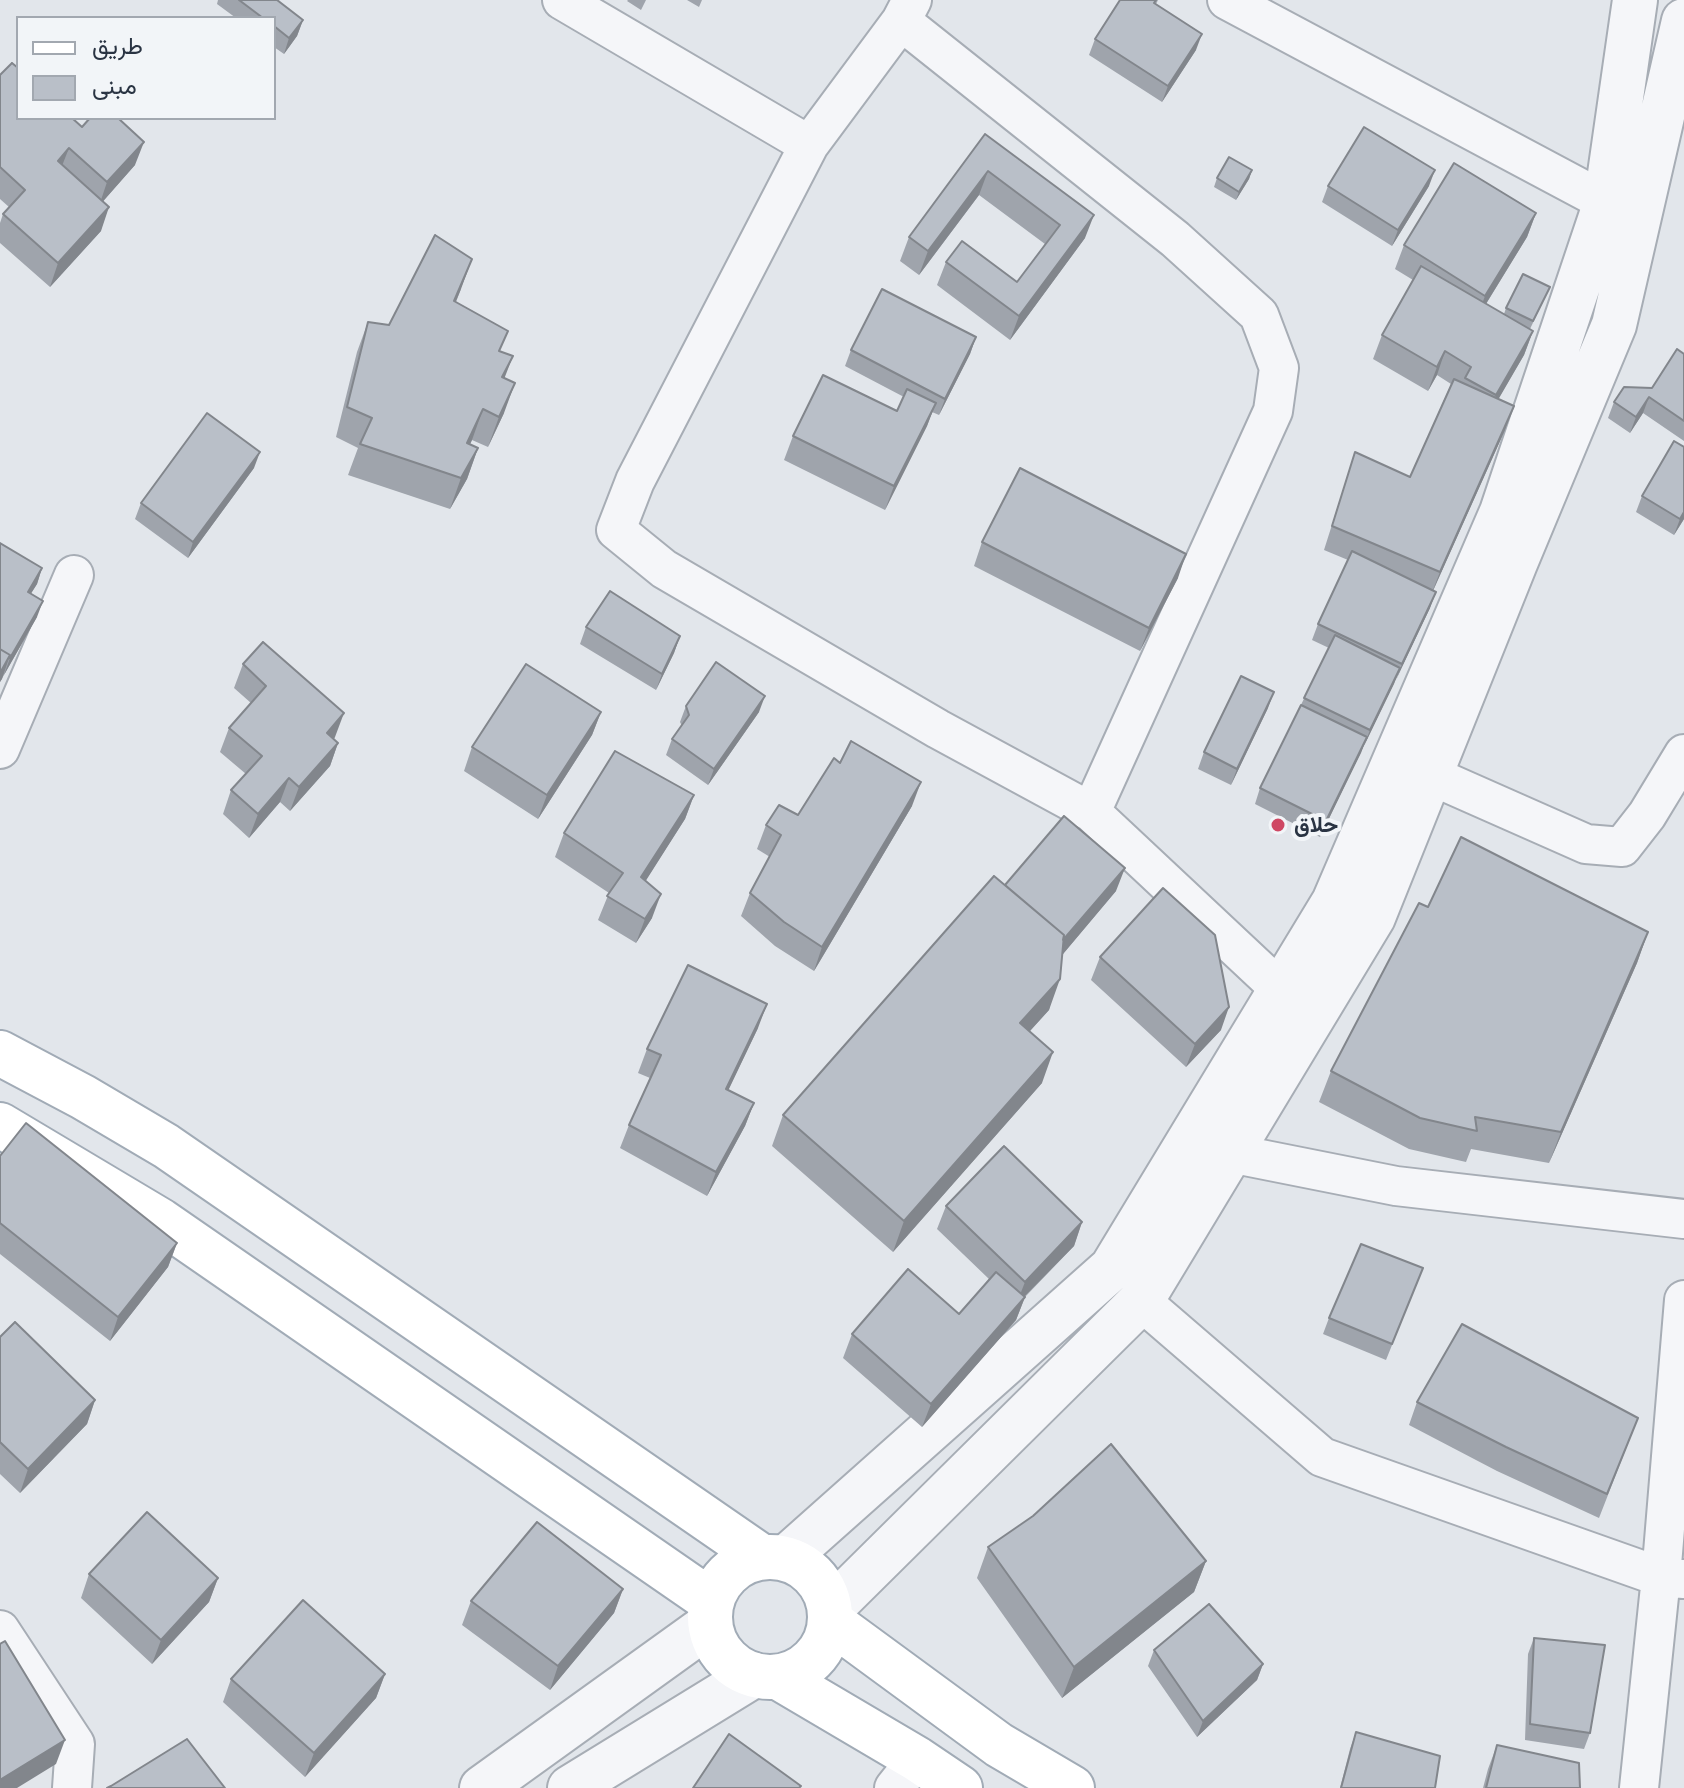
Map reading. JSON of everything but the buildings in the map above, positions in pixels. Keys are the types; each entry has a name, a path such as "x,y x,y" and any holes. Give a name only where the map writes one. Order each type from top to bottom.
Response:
{"main road":[{"path":"0,1053 166,1146 774,1557 807,1569 823,1587 830,1615 825,1642 814,1659 798,1671 766,1676"},
{"path":"0,1125 161,1221 710,1613"},
{"path":"774,1557 745,1561 718,1584 710,1613 717,1647 733,1665 766,1676 906,1774 960,1788"},
{"path":"830,1615 999,1745 1072,1788"}],"street":[{"path":"562,0 809,145"},
{"path":"1227,0 1623,207"},
{"path":"774,1557 1112,1268 1262,1061 1373,917 1614,325 1635,0"},
{"path":"1091,812 1273,411 1279,368 1259,315 1175,239 906,10 809,145 635,481 616,530 664,569 938,729 1091,812 1281,990"},
{"path":"830,1615 1141,1301 1230,1153 1262,1061 1281,990 1334,902 1502,512 1623,207 1684,21"},
{"path":"0,749 74,575"},
{"path":"1430,775 1586,844 1622,847 1647,815 1684,754"},
{"path":"1230,1153 1396,1186 1684,1219"},
{"path":"1639,1788 1672,1578 1684,1300"},
{"path":"1141,1301 1322,1457 1672,1578"},
{"path":"482,1788 710,1613"},
{"path":"0,1630 75,1744 72,1788"},
{"path":"570,1788 766,1676"}],"place":[{"name":"حلاق","path":"1278,825"}]}
